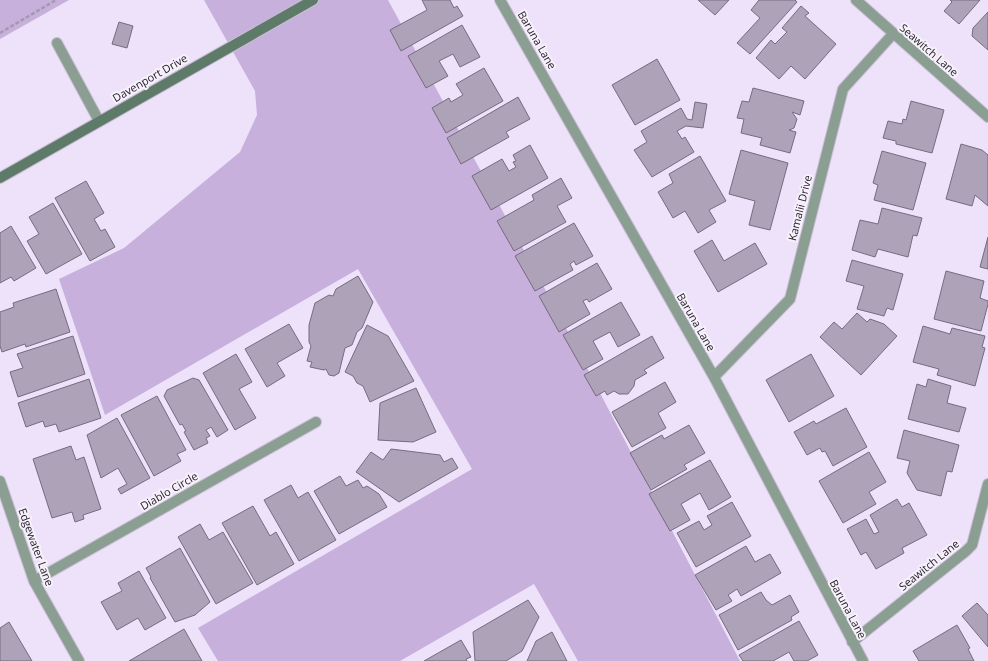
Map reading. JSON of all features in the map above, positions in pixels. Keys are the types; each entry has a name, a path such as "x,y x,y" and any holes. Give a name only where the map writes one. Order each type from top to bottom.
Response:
{"street":[{"name":"Davenport Drive","path":"0,178 312,0"},
{"name":"Baruna Lane","path":"500,0 714,376 863,661"},
{"name":"Seawitch Lane","path":"856,0 988,116"},
{"name":"Kamalii Drive","path":"714,376 790,299 843,89 893,34"},
{"path":"57,43 99,121"},
{"name":"Diablo Circle","path":"34,581 316,422"},
{"name":"Edgewater Lane","path":"0,481 34,581 79,661"},
{"name":"Seawitch Lane","path":"852,642 969,548 974,536 988,484"}],"path":[{"path":"0,33 56,0"}],"shaded area":[{"path":"0,0 69,0 0,39"},
{"path":"204,0 388,0 565,326 740,661 578,661 534,584 400,661 218,661 198,628 472,469 358,269 105,415 59,279 124,248 240,152 257,115 255,91"}],"building":[{"path":"422,0 450,0 454,8 457,6 463,16 401,51 390,30 427,10"},
{"path":"698,0 729,0 715,15"},
{"path":"759,0 795,0 797,2 750,54 737,43 760,18 751,10"},
{"path":"950,0 980,0 959,24 944,11 952,2"},
{"path":"801,6 809,13 805,16 836,44 805,79 791,66 779,79 756,58 771,40 775,44 787,32 782,28"},
{"path":"988,12 988,50 972,36 973,28"},
{"path":"119,22 133,26 127,48 112,44"},
{"path":"462,25 480,57 460,67 453,54 439,61 448,76 426,88 408,56"},
{"path":"657,59 680,100 635,125 612,85"},
{"path":"484,68 503,101 446,133 432,108 449,98 451,102 463,95 456,84"},
{"path":"753,88 804,101 800,115 792,112 797,119 794,128 789,130 796,132 790,153 760,145 762,138 741,133 744,119 737,118 742,101 749,102"},
{"path":"518,97 530,119 506,132 509,137 461,164 447,138"},
{"path":"911,101 944,110 932,153 896,144 896,141 883,138 888,121 902,124 903,119 906,120"},
{"path":"695,102 707,104 703,128 686,126 677,131 682,139 685,137 694,152 652,177 634,150 647,142 641,131 681,108 687,119 692,120"},
{"path":"961,144 982,150 988,155 988,206 975,195 972,206 946,199"},
{"path":"530,145 548,178 491,210 472,176 502,159 509,171 516,167 513,162 516,161 513,155"},
{"path":"741,150 788,163 770,230 749,225 755,201 729,194"},
{"path":"882,151 926,163 913,210 874,200 878,185 873,183"},
{"path":"700,156 726,201 709,210 716,222 698,233 685,211 673,218 658,192 673,183 669,174"},
{"path":"561,178 572,198 557,206 566,222 514,251 497,221 534,200 532,195"},
{"path":"86,181 104,213 94,219 101,231 105,229 115,247 90,261 55,198"},
{"path":"53,203 82,254 46,274 27,241 39,234 29,217"},
{"path":"882,208 922,218 917,236 913,235 908,257 878,249 875,257 852,250 860,220 878,224"},
{"path":"574,223 593,256 576,265 574,261 570,264 573,270 535,291 515,256"},
{"path":"11,226 36,268 14,281 11,277 0,283 0,233"},
{"path":"988,237 988,269 980,267"},
{"path":"712,240 724,261 755,243 767,264 718,292 694,251"},
{"path":"852,260 903,274 893,310 887,308 884,316 857,309 864,286 846,281"},
{"path":"597,263 612,289 589,302 587,299 583,301 590,314 559,332 539,296"},
{"path":"946,271 984,281 980,298 988,301 988,304 981,331 934,319"},
{"path":"358,276 373,302 362,328 357,332 352,345 345,348 339,373 334,376 329,375 326,369 324,370 310,367 312,362 307,361 311,346 309,342 309,325 315,303 329,295 333,296 336,289"},
{"path":"56,289 70,332 26,347 25,344 2,352 0,346 0,312 14,307 13,303"},
{"path":"621,302 640,335 618,347 610,332 593,341 603,359 583,370 563,335"},
{"path":"857,313 867,322 870,319 884,324 897,336 861,375 820,337 834,322 842,329"},
{"path":"289,324 303,348 277,363 285,376 267,387 245,349"},
{"path":"367,325 388,336 414,381 370,402 363,386 357,383 353,376 345,372"},
{"path":"923,326 950,334 952,328 985,336 982,347 985,348 975,386 937,375 939,369 913,362"},
{"path":"73,336 85,374 18,397 10,372 23,368 17,354"},
{"path":"652,336 664,358 644,370 647,373 635,380 634,386 628,394 619,394 614,391 607,395 605,391 596,396 584,375"},
{"path":"236,354 252,382 239,389 256,418 235,430 203,373"},
{"path":"811,354 834,396 789,422 766,380"},
{"path":"193,378 199,380 228,430 217,437 211,427 206,430 210,436 206,438 208,443 194,450 184,432 186,431 182,424 180,425 164,396 167,390"},
{"path":"89,379 101,418 59,432 56,424 45,427 43,421 26,427 18,403"},
{"path":"928,379 951,386 947,403 966,408 959,432 908,419 917,384 926,387"},
{"path":"665,382 676,402 658,413 666,428 632,447 612,412"},
{"path":"416,388 436,432 413,442 378,440 380,403"},
{"path":"157,396 186,450 177,454 181,461 154,476 121,415"},
{"path":"846,408 867,447 833,466 825,451 822,452 820,448 807,455 794,432 814,421 816,424"},
{"path":"117,418 150,478 121,494 118,489 127,484 118,468 101,478 87,435"},
{"path":"689,425 705,453 684,465 687,469 651,490 630,453 662,435 664,439"},
{"path":"904,430 959,445 952,472 947,471 941,496 917,490 907,473 910,461 897,458"},
{"path":"71,446 76,460 84,457 101,509 83,515 84,519 75,522 72,512 52,518 33,459"},
{"path":"391,449 440,455 444,462 452,458 458,468 399,502 356,472 371,452 383,460"},
{"path":"869,452 886,482 869,492 876,504 843,523 819,481"},
{"path":"710,460 731,497 709,510 700,493 681,504 690,520 670,531 649,494"},
{"path":"340,476 346,486 358,480 363,488 367,486 379,494 387,507 339,534 314,491"},
{"path":"291,485 298,498 308,492 336,540 299,561 264,500"},
{"path":"897,499 902,507 909,503 927,535 902,548 904,553 876,569 866,552 861,555 847,529 866,519 874,534 879,532 870,515"},
{"path":"732,502 751,536 696,567 677,533 699,521 704,530 712,525 707,516"},
{"path":"253,506 270,536 276,532 294,564 257,585 222,523"},
{"path":"200,524 209,540 223,532 253,583 216,604 178,537"},
{"path":"746,546 755,562 770,554 781,573 741,596 737,589 728,595 732,601 716,610 695,575"},
{"path":"180,548 210,602 195,615 175,622 150,578 151,577 146,568"},
{"path":"139,571 166,618 145,630 138,618 117,630 101,602 122,591 118,583"},
{"path":"761,592 766,600 772,605 790,595 799,612 791,617 792,620 738,650 719,615"},
{"path":"528,600 539,617 522,651 506,661 475,661 473,632"},
{"path":"977,603 988,615 988,647 962,616"},
{"path":"799,621 818,655 807,661 794,661 789,652 773,661 743,661 739,655"},
{"path":"9,622 32,661 0,661 0,628"},
{"path":"957,625 970,648 968,649 974,661 919,661 913,651"},
{"path":"184,629 202,661 129,661"},
{"path":"552,632 567,661 527,661 536,641"},
{"path":"461,640 471,657 466,659 467,661 424,661"}]}
